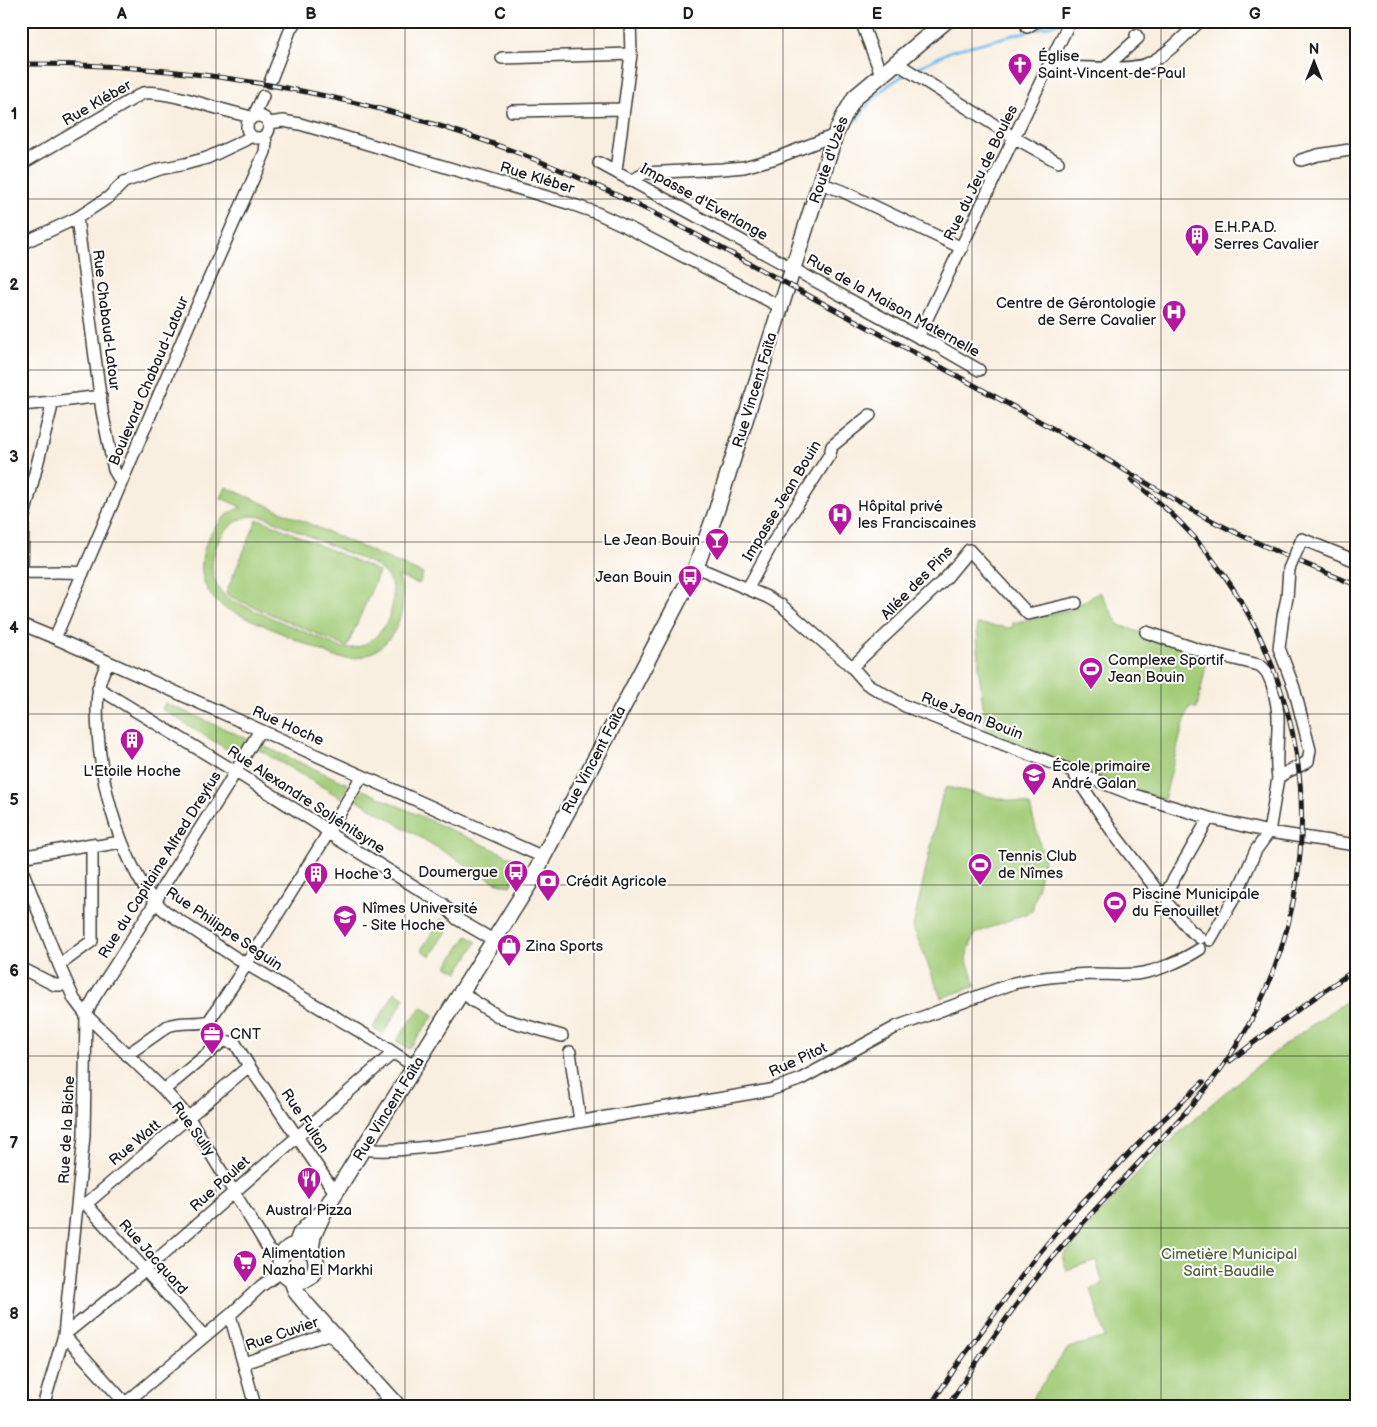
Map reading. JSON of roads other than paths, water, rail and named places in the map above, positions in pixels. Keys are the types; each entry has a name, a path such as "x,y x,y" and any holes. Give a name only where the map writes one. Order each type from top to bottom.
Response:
{"main road":[{"name":"Route d'Uzès","path":"792,275 835,135 854,97 946,21"},
{"name":"Rue Vincent Faïta","path":"311,1250 313,1236 331,1200 533,878 696,567 716,512 792,275"},
{"name":"Rue Vincent Faïta","path":"296,1245 300,1234 331,1200"},
{"path":"296,1245 311,1250 316,1266 309,1276 298,1280 285,1269 288,1248 296,1245"},
{"name":"Rue Sully","path":"285,1269 296,1292 395,1404"},
{"path":"306,1304 309,1276"}],"street":[{"path":"270,82 296,21"},
{"path":"616,171 631,54 630,21"},
{"path":"861,21 881,74"},
{"name":"Rue du Jeu de Boules","path":"918,338 1070,21"},
{"path":"1050,66 1130,67 1148,64 1159,57 1200,21"},
{"path":"1106,67 1138,38 1136,35"},
{"path":"502,58 631,54"},
{"path":"896,62 1015,138 1058,162"},
{"name":"Rue Kléber","path":"21,164 143,93 164,94 247,116 264,117 269,123 283,120 300,124 571,204 627,227 781,306"},
{"path":"251,136 247,127 263,96"},
{"path":"512,111 624,109"},
{"path":"21,244 77,218 109,197 124,182 160,169 207,158 251,136 258,138 265,136 269,130 269,123"},
{"path":"633,180 646,173 744,166 776,158 835,135"},
{"name":"Boulevard Chabaud-Latour","path":"55,638 265,152 265,136"},
{"path":"1301,160 1318,155 1356,149"},
{"name":"Impasse d'Everlange","path":"599,163 633,180 792,275"},
{"path":"820,183 842,191 962,248"},
{"name":"Rue Chabaud-Latour","path":"77,218 102,411 114,470 121,482"},
{"name":"Rue de la Maison Maternelle","path":"792,275 918,338 936,345 979,370"},
{"path":"21,405 101,396"},
{"path":"53,402 23,520 22,572 44,573 65,571 83,573"},
{"name":"Impasse Jean Bouin","path":"748,588 772,544 830,454 832,446 870,415"},
{"path":"1278,778 1308,761 1310,750 1294,688 1279,648 1287,598 1289,569 1302,539 1356,561"},
{"name":"Allée des Pins","path":"852,668 946,578 969,550 1028,614 1076,603"},
{"name":"Rue Jean Bouin","path":"696,567 748,588 781,605 852,668 867,684 905,706 1134,795 1209,818 1269,832 1356,846"},
{"name":"Rue Hoche","path":"21,624 543,857"},
{"path":"1072,771 1114,834 1163,898 1203,943 1237,893 1256,850 1269,832 1278,778 1278,706 1266,669 1259,665 1202,651 1146,632"},
{"name":"Rue Philippe Seguin","path":"108,662 98,688 96,708 99,754 108,802 121,842 143,887 155,903 246,964 415,1067"},
{"name":"Rue Alexandre Soljénitsyne","path":"98,688 236,772 336,838 443,904 457,919 495,941"},
{"name":"Rue du Capitaine Alfred Dreyfus","path":"86,1015 94,998 155,903 164,885 236,772 260,730"},
{"path":"126,1055 168,1026 182,1022 209,1021 362,776"},
{"path":"1163,898 1209,818"},
{"path":"21,857 92,844 92,847 121,842"},
{"path":"59,965 92,942 92,847"},
{"path":"21,867 67,985 74,999 86,1015"},
{"name":"Rue Pitot","path":"363,1149 374,1151 405,1150 454,1144 770,1090 799,1080 896,1028 1014,983 1052,977 1136,974 1151,971 1189,956 1203,943"},
{"path":"21,968 55,985 67,985"},
{"path":"462,991 472,1000 502,1019 562,1036"},
{"name":"Rue Sully","path":"86,1015 164,1090 189,1118 268,1248 285,1269"},
{"name":"Rue de la Biche","path":"43,1406 64,1335 82,1203 86,1015"},
{"name":"Rue Fulton","path":"164,1090 223,1041 235,1043 297,1136 331,1200"},
{"name":"Rue Paulet","path":"64,1335 145,1270 393,1052"},
{"path":"570,1052 580,1121"},
{"name":"Rue Watt","path":"82,1203 189,1118 249,1066"},
{"name":"Rue Jacquard","path":"82,1203 204,1336"},
{"path":"64,1335 124,1405 230,1315 261,1286 285,1269"},
{"path":"230,1315 255,1406"},
{"name":"Rue Cuvier","path":"244,1363 331,1333"},
{"path":"377,1406 395,1404"}],"waterway":[{"path":"913,70 951,51 1060,23"},
{"path":"856,121 879,94 908,73"}],"railway":[{"path":"21,64 92,65 163,71 234,79 304,91 374,107 442,127 509,150 575,176 667,219 1060,432 1203,516 1240,535 1356,585"},
{"path":"948,1406 1001,1326 1060,1249 1198,1098 1240,1040 1263,995 1282,947 1294,898 1300,848 1301,797 1295,747 1283,697 1272,665 1259,634 1225,576 1182,525 1158,501 1131,480"},
{"path":"1230,1061 1356,969"},
{"path":"930,1406 957,1365 1032,1262 1074,1211 1146,1136 1203,1082"}],"place":[{"name":"Église Saint-Vincent-de-Paul","path":"1020,86"},
{"name":"E.H.P.A.D. Serres Cavalier","path":"1197,257"},
{"name":"Centre de Gérontologie de Serre Cavalier","path":"1174,333"},
{"name":"Hôpital privé les Franciscaines","path":"840,536"},
{"name":"Le Jean Bouin","path":"717,561"},
{"name":"Jean Bouin","path":"690,598"},
{"name":"Complexe Sportif Jean Bouin","path":"1091,690"},
{"name":"L'Etoile Hoche","path":"132,761"},
{"name":"École primaire André Galan","path":"1034,796"},
{"name":"Tennis Club de Nîmes","path":"980,886"},
{"name":"Doumergue","path":"516,893"},
{"name":"Hoche 3","path":"316,895"},
{"name":"Crédit Agricole","path":"548,902"},
{"name":"Piscine Municipale du Fenouillet","path":"1115,924"},
{"name":"Nîmes Université - Site Hoche","path":"345,938"},
{"name":"Zina Sports","path":"509,967"},
{"name":"CNT","path":"212,1055"},
{"name":"Austral Pizza","path":"309,1200"},
{"name":"Alimentation Nazha El Markhi","path":"245,1283"}],"park label":[{"name":"Cimetière Municipal Saint-Baudile","path":"1229,1262"}]}
